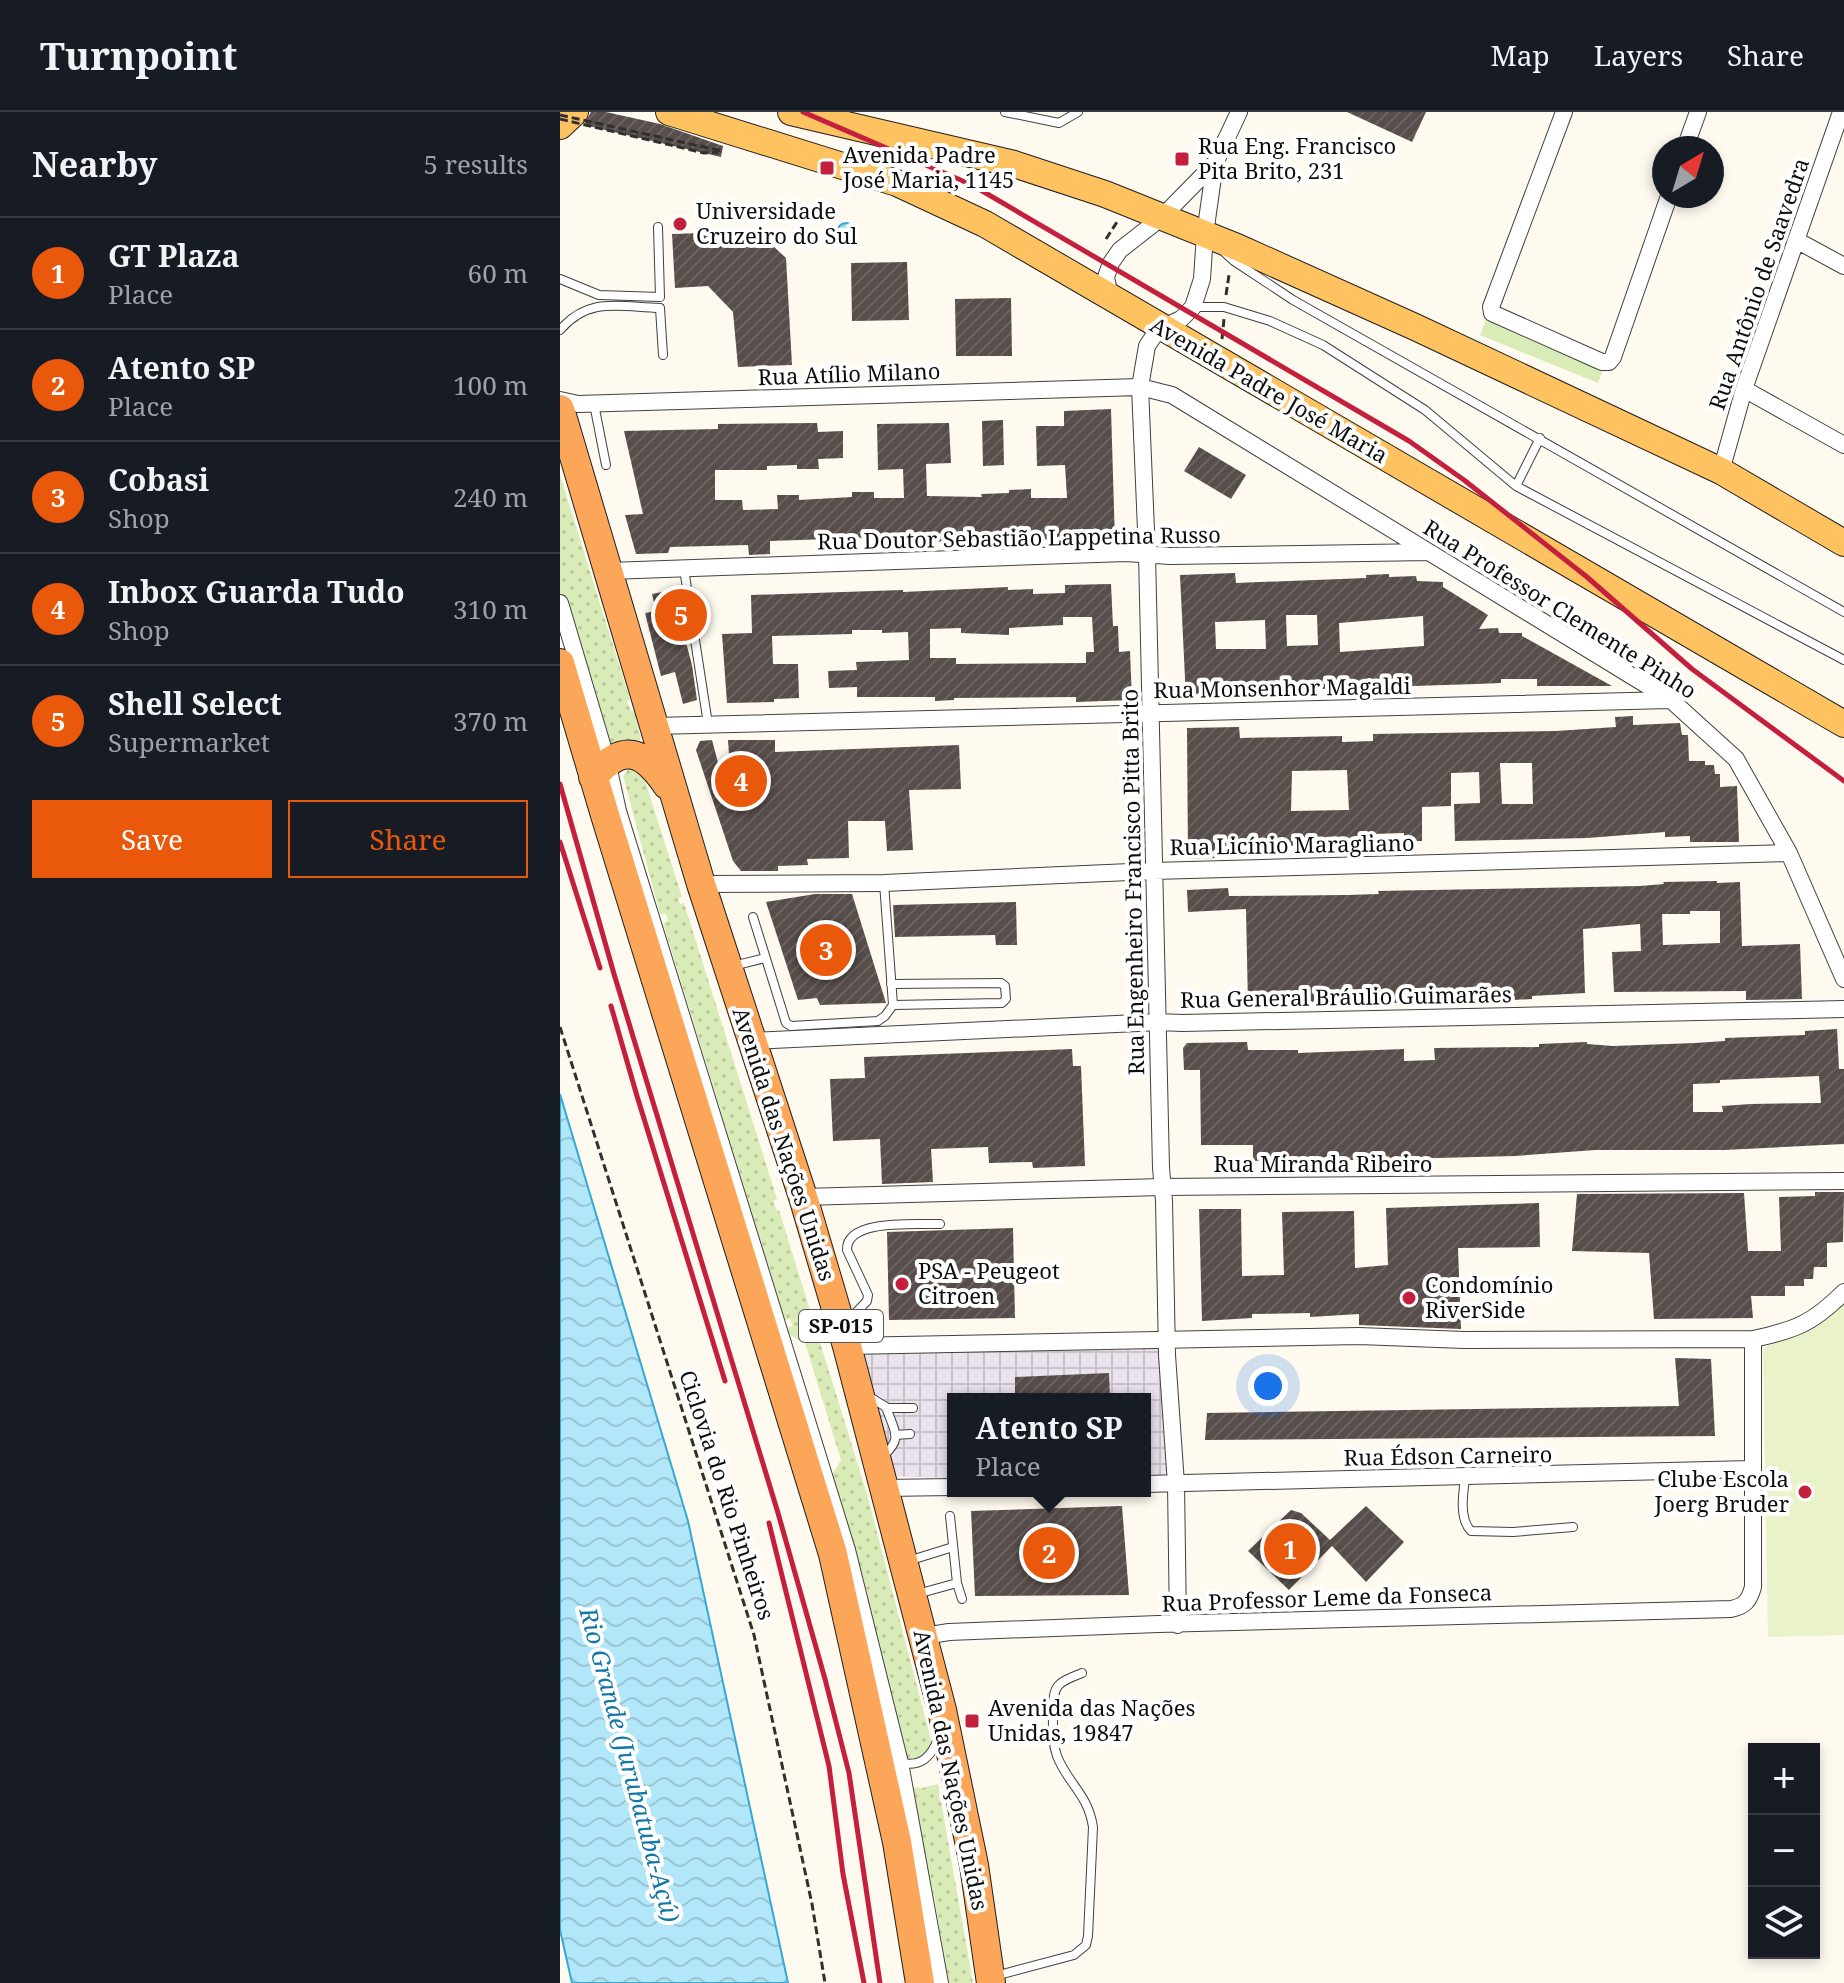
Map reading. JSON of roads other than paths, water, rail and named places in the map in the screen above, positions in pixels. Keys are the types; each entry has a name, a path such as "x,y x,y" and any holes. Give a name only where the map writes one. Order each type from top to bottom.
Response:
{"highway":[{"name":"Avenida das Nações Unidas","path":"560,409 674,797 752,1041 803,1197 834,1252 844,1337 942,1710 974,1865 991,1980"},
{"name":"SP-015","path":"560,663 600,769 833,1554 895,1828 920,1983"},
{"path":"600,769 621,755 638,756 654,766 674,797"}],"main road":[{"path":"560,126 575,112"},
{"name":"Avenida Padre José Maria","path":"669,112 897,183 985,224 1844,724"},
{"path":"791,112 1014,164 1105,194 1205,234 1401,321 1721,471 1844,543"},
{"path":"897,183 889,166 890,156 895,148 910,138"}],"street":[{"path":"1193,307 1202,279 1215,163 1239,112"},
{"path":"1564,112 1491,307 1492,313 1602,362 1609,362 1665,208"},
{"path":"1689,136 1698,112"},
{"name":"Rua Antônio de Saavedra","path":"1721,471 1744,389 1841,112"},
{"path":"1110,297 1106,277 1120,250 1161,218 1215,163"},
{"path":"1796,240 1844,266"},
{"name":"Rua Engenheiro Francisco Pitta Brito","path":"1178,1625 1176,1484 1162,1187 1147,554 1140,387 1147,346 1162,328 1181,319 1193,307"},
{"name":"Rua Atílio Milano","path":"560,400 594,404 1140,387"},
{"name":"Rua Professor Clemente Pinho","path":"1140,387 1172,395 1671,700 1736,759 1789,853 1844,979"},
{"path":"1744,389 1844,445"},
{"name":"Rua Doutor Sebastião Lappetina Russo","path":"609,571 1147,554 1431,552"},
{"path":"560,603 600,769 618,811 847,1550 900,1763 940,1983"},
{"name":"Rua Monsenhor Magaldi","path":"655,726 1671,700"},
{"name":"Rua Licínio Maragliano","path":"701,884 884,883 1153,871 1789,853"},
{"name":"Rua General Bráulio Guimarães","path":"752,1041 1159,1022 1844,1009"},
{"name":"Rua Miranda Ribeiro","path":"803,1197 1162,1187 1844,1181"},
{"path":"844,1337 1167,1342 1359,1336 1464,1340 1753,1339 1782,1333 1819,1316 1844,1292"},
{"path":"1751,1469 1753,1339"},
{"name":"Rua Édson Carneiro","path":"1151,1484 1751,1469"},
{"name":"Rua Professor Leme da Fonseca","path":"924,1636 949,1632 1731,1609 1743,1606 1750,1599 1753,1587 1751,1469"},
{"path":"880,1475 947,1486"}],"lane":[{"path":"1005,112 1059,123 1078,112"},
{"path":"658,227 663,355"},
{"path":"1205,234 1234,261 1293,300 1844,612"},
{"path":"560,279 599,295 660,297"},
{"path":"560,330 575,315 596,306 660,308"},
{"path":"1193,307 1224,307 1270,321 1323,345 1425,410 1516,486 1844,660"},
{"path":"594,404 606,465"},
{"path":"1516,486 1540,438"},
{"path":"684,569 708,724"},
{"path":"753,917 782,1017 791,1026 878,1021 893,1005 884,883"},
{"path":"728,967 765,958"},
{"path":"891,984 1001,983 1005,986 1006,999 1002,1003 893,1005"},
{"path":"834,1252 849,1238 867,1228 940,1224"},
{"path":"859,1391 882,1403 895,1435 895,1445 880,1475"},
{"path":"886,1408 913,1408"},
{"path":"895,1435 910,1434"},
{"path":"1465,1478 1465,1523 1471,1531 1513,1532 1573,1527"},
{"path":"950,1516 957,1583 962,1599"},
{"path":"904,1562 953,1547"},
{"path":"913,1596 957,1583"},
{"path":"991,1980 1074,1955 1086,1945 1093,1827 1091,1814 1085,1798 1063,1767 1053,1741 1053,1693 1062,1681 1082,1673"},
{"path":"900,1763 912,1765 922,1762 932,1753 942,1710"}],"water":[{"path":"842,223 850,223 855,232 853,239 842,241 837,236 837,228"},
{"name":"Rio Grande (Jurubatuba-Açú)","path":"560,1094 688,1521 788,1983 572,1983 560,1930"}],"railway":[{"path":"803,112 972,185 1409,441 1464,480 1587,577 1692,669 1844,781"},
{"path":"560,784 825,1679 849,1773 880,1983"},
{"path":"560,842 600,968"},
{"path":"611,1006 725,1381"},
{"path":"769,1523 829,1766 843,1874 864,1983"}],"place":[{"name":"Rua Eng. Francisco Pita Brito, 231","path":"1182,159"},
{"name":"Avenida Padre José Maria, 1145","path":"827,168"},
{"name":"Universidade Cruzeiro do Sul","path":"680,224"},
{"name":"Shell Select","path":"681,615"},
{"name":"Inbox Guarda Tudo","path":"741,781"},
{"name":"Cobasi","path":"826,950"},
{"name":"PSA - Peugeot Citroen","path":"902,1284"},
{"name":"Condomínio RiverSide","path":"1409,1298"},
{"name":"Clube Escola Joerg Bruder","path":"1805,1492"},
{"name":"GT Plaza","path":"1290,1549"},
{"name":"Atento SP","path":"1049,1553"},
{"name":"Avenida das Nações Unidas, 19847","path":"972,1721"}]}
